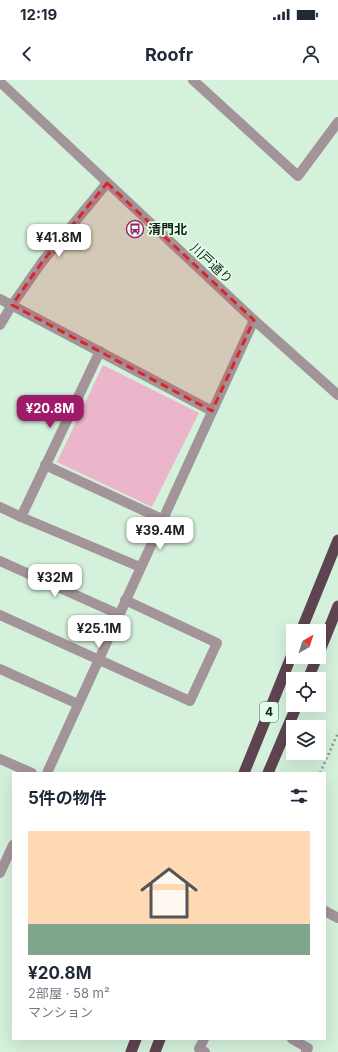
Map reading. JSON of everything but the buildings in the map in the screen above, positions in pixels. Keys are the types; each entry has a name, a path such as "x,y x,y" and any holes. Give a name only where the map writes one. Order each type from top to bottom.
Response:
{"highway":[{"path":"304,624 338,540"},
{"path":"326,636 338,606"},
{"name":"4","path":"244,772 288,664"},
{"name":"4","path":"268,772 294,712"},
{"path":"131,1052 136,1040"},
{"path":"155,1052 160,1040"}],"street":[{"path":"193,80 298,176 338,122"},
{"name":"川戸通り","path":"0,82 107,184 254,320 338,395"},
{"path":"0,325 42,262 107,184"},
{"path":"0,299 212,411"},
{"path":"47,772 118,614 254,320"},
{"path":"21,517 100,351"},
{"path":"45,465 162,519"},
{"path":"0,507 140,567"},
{"path":"0,561 118,614"},
{"path":"0,615 190,701 217,643 125,600"},
{"path":"0,669 78,704"},
{"path":"0,759 30,772"},
{"path":"0,873 4,856 12,846"},
{"path":"326,912 338,918"},
{"path":"204,1040 199,1049 205,1052"},
{"path":"294,1040 308,1048 306,1052"}],"path":[{"path":"320,772 338,733"}],"highlighted area":[{"path":"107,183 254,320 212,411 12,305 42,262"}],"shaded area":[{"path":"103,365 199,413 152,507 57,462"}],"place":[{"name":"清門北","path":"135,229"}]}
